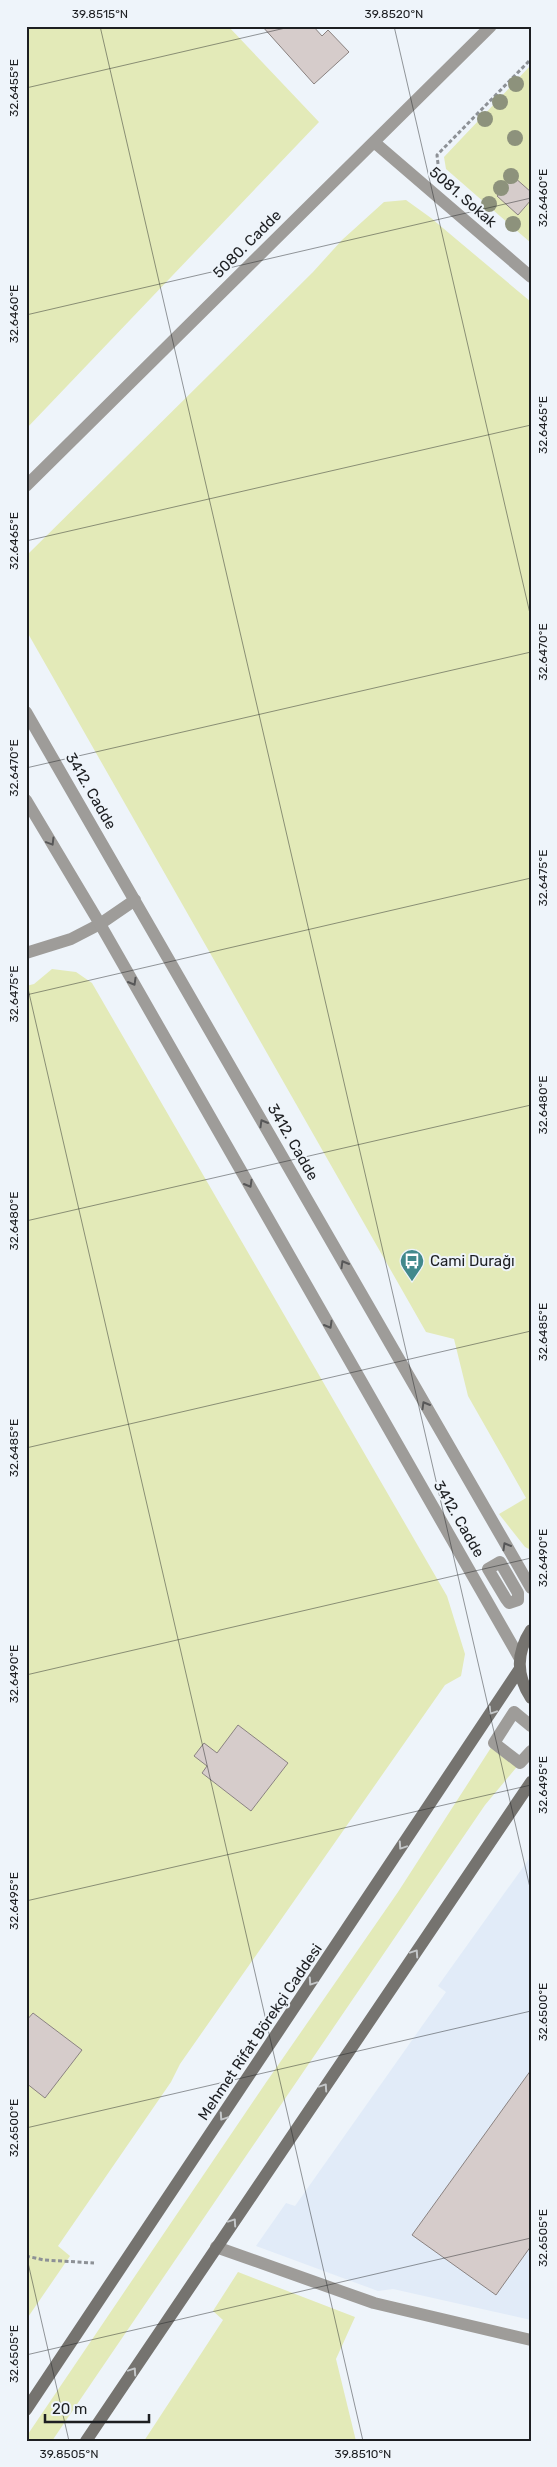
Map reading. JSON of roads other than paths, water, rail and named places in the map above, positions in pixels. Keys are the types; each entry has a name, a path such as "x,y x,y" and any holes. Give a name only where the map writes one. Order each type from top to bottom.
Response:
{"main road":[{"path":"531,1630 524,1641 519,1657 519,1670 523,1686 531,1698"},
{"name":"Mehmet Rifat Börekçi Caddesi","path":"26,2410 125,2265 519,1670"},
{"path":"86,2441 531,1782"}],"street":[{"name":"5080. Cadde","path":"26,486 491,26"},
{"name":"5081. Sokak","path":"374,142 531,277"},
{"name":"3412. Cadde","path":"26,712 531,1588"},
{"name":"3412. Cadde","path":"26,800 100,924 519,1657"},
{"path":"26,953 71,939 100,924 135,900"},
{"path":"531,1726 514,1712 494,1743 520,1763 531,1751"},
{"path":"216,2247 374,2303 531,2340"}],"place":[{"name":"Cami Durağı","path":"412,1282"}]}
